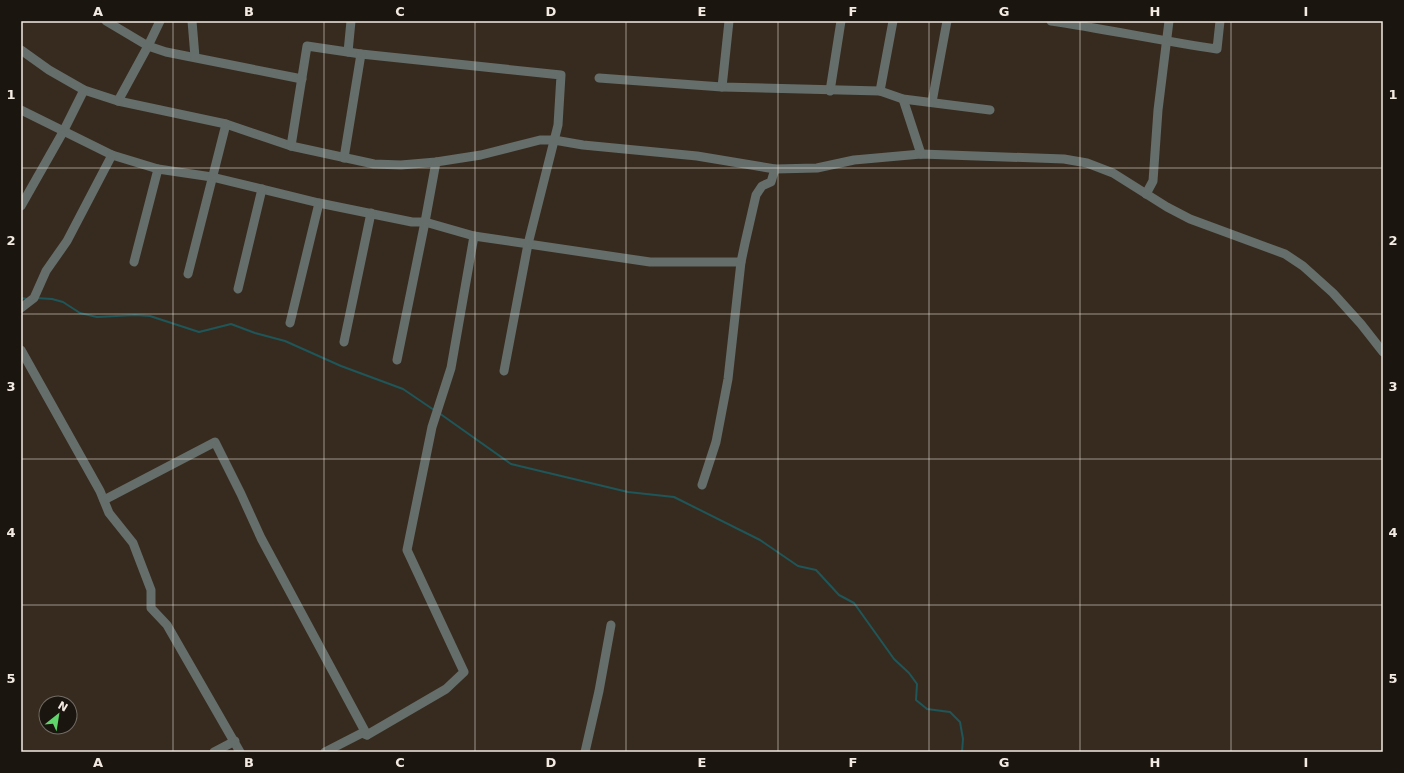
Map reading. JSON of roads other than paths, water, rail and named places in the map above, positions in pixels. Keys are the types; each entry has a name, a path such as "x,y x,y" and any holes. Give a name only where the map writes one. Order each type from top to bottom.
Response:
{"street":[{"path":"106,21 148,46 166,52 302,80"},
{"path":"118,101 160,21"},
{"path":"192,21 196,57"},
{"path":"348,52 351,21"},
{"path":"722,87 729,21"},
{"path":"830,91 841,21"},
{"path":"880,91 893,21"},
{"path":"932,102 947,21"},
{"path":"1054,21 1110,25 1167,42 1217,49 1220,21"},
{"path":"1146,194 1153,181 1158,110 1169,21"},
{"path":"291,146 307,46 361,54 561,75 558,125 528,244 504,370"},
{"path":"21,50 49,70 84,90 118,101 226,124 291,146 374,164 401,165 436,162 481,155 540,140 554,140 697,156 774,168 817,168 854,160 921,154 1064,160 1087,163 1113,173 1167,207 1190,219 1285,254 1303,266 1333,293 1383,352"},
{"path":"344,158 361,54"},
{"path":"599,78 722,87 830,91 880,91 903,98 990,110"},
{"path":"21,206 63,132 84,90"},
{"path":"903,98 921,154"},
{"path":"21,110 112,155 158,169 212,177 371,214 412,222 425,222 474,236 650,262 741,262"},
{"path":"188,274 226,124"},
{"path":"21,308 34,298 46,271 67,241 112,155"},
{"path":"397,360 436,162"},
{"path":"702,485 716,442 728,379 741,262 756,195 762,186 771,182 774,168"},
{"path":"134,262 158,169"},
{"path":"238,289 262,189"},
{"path":"290,323 319,203"},
{"path":"344,342 371,214"},
{"path":"325,752 362,733 367,735 446,689 464,672 407,550 432,427 451,368 474,236"},
{"path":"21,350 100,491 109,513 133,542 151,590 151,608 167,625 240,752"},
{"path":"104,500 215,442 261,538 367,735"},
{"path":"585,752 599,690 611,625"},
{"path":"214,752 235,741"}],"waterway":[{"path":"21,298 28,299"},
{"path":"36,298 52,299 63,302 80,313 97,317 135,315 150,316 199,332 231,324 255,333 285,341 341,366 403,389 434,410"},
{"path":"439,413 511,464 628,492 674,497 760,540 798,566 816,570 839,595 854,603 894,659 909,673 917,684 916,700 927,709 950,712 960,722 963,739 962,752"}]}
